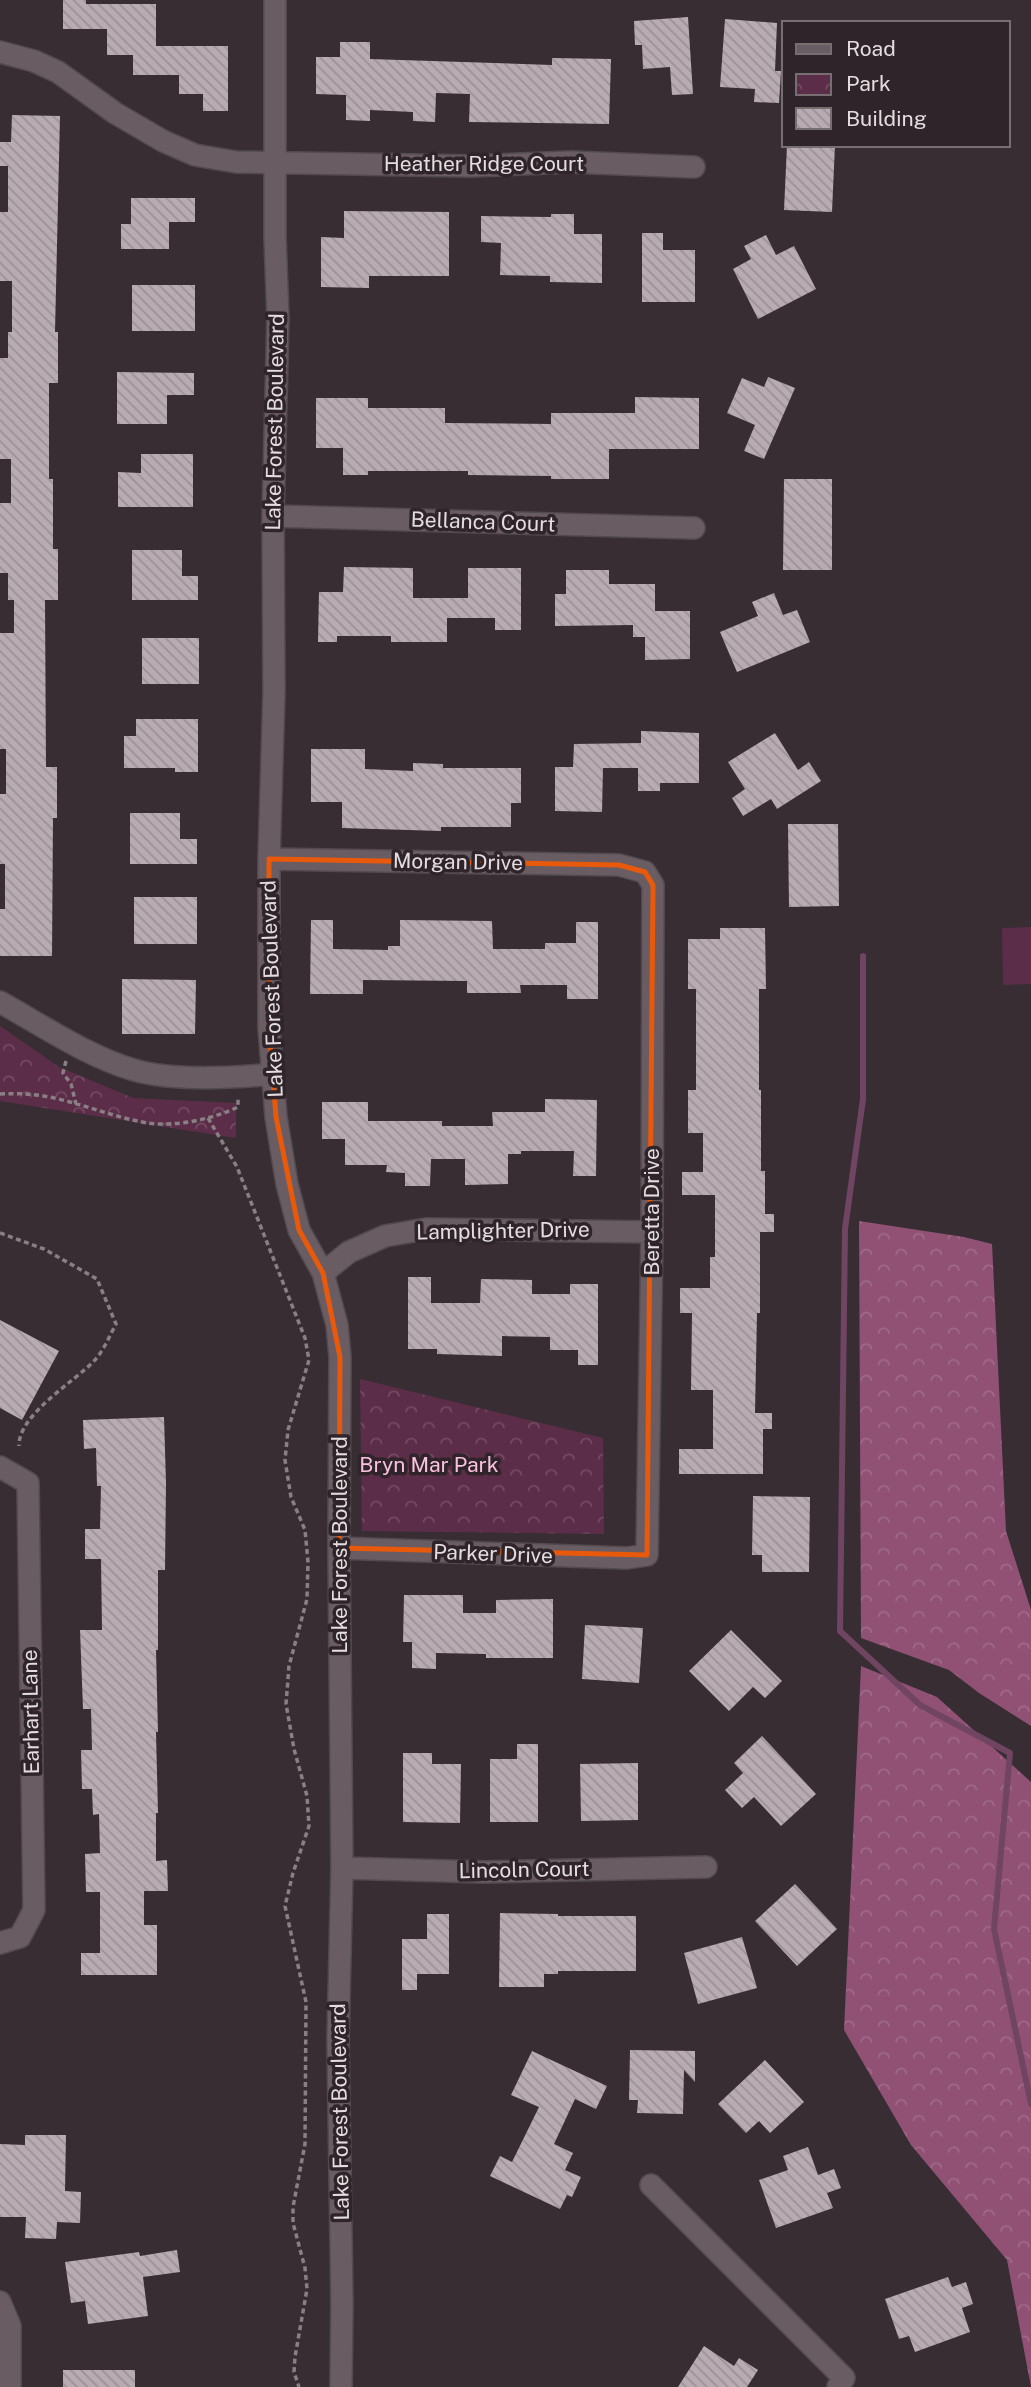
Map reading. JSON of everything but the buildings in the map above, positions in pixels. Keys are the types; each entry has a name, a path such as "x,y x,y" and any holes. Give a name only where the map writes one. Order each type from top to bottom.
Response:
{"street":[{"name":"Lake Forest Boulevard","path":"275,0 274,162 278,318 273,516 274,692 269,859 269,1028 276,1117 287,1184 299,1230 323,1273 337,1325 340,1357 342,1868 338,2040 341,2387"},
{"name":"Heather Ridge Court","path":"0,52 34,61 58,72 115,113 163,141 195,155 236,162 470,166 571,163 694,167"},
{"name":"Bellanca Court","path":"273,516 694,528"},
{"name":"Morgan Drive","path":"269,859 619,865 645,872"},
{"name":"Beretta Drive","path":"645,872 653,885 654,897 647,1555"},
{"path":"0,1002 106,1060 136,1070 163,1076 239,1077 273,1073"},
{"name":"Lamplighter Drive","path":"323,1273 349,1252 385,1236 426,1229 652,1232"},
{"name":"Earhart Lane","path":"0,1467 28,1483 34,1910 10,1940"},
{"name":"Parker Drive","path":"339,1548 627,1559 647,1555"},
{"name":"Lincoln Court","path":"342,1868 483,1872 706,1867"},
{"path":"651,2185 844,2378 838,2387"},
{"path":"0,2302 10,2326 10,2387"}],"path":[{"path":"72,1042 63,1073 71,1084 76,1104"},
{"path":"0,1094 24,1093 53,1097 150,1124 208,1118 238,1107 239,1077"},
{"path":"208,1118 237,1167 304,1338 309,1360 288,1430 285,1460 291,1497 305,1530 308,1562 307,1599 289,1666 286,1704 294,1749 307,1796 309,1826 285,1906 306,2002 305,2144 293,2207 293,2223 307,2289 295,2357 294,2372 299,2387"},
{"path":"0,1233 44,1249 97,1279 116,1324 95,1360 29,1420 19,1437 19,1446"}],"highlighted area":[{"path":"269,859 619,865 645,872 653,885 647,1555 339,1548 340,1357 323,1273 299,1230 276,1117 269,1028"}],"green space":[{"path":"1031,927 1031,984 1003,985 1002,928"},
{"path":"0,1026 59,1067 133,1098 236,1103 236,1138 0,1101"},
{"path":"859,1221 964,1237 992,1244 1006,1531 1031,1610 1031,1726 949,1670 861,1638"},
{"name":"Bryn Mar Park","path":"360,1379 603,1438 604,1534 362,1531"},
{"path":"861,1666 937,1697 1031,1782 1031,2387 1007,2260 911,2145 844,2030"}],"waterway":[{"path":"863,956 863,1099 845,1229 840,1631 920,1705 1010,1753 994,1929 1031,2104"}]}
